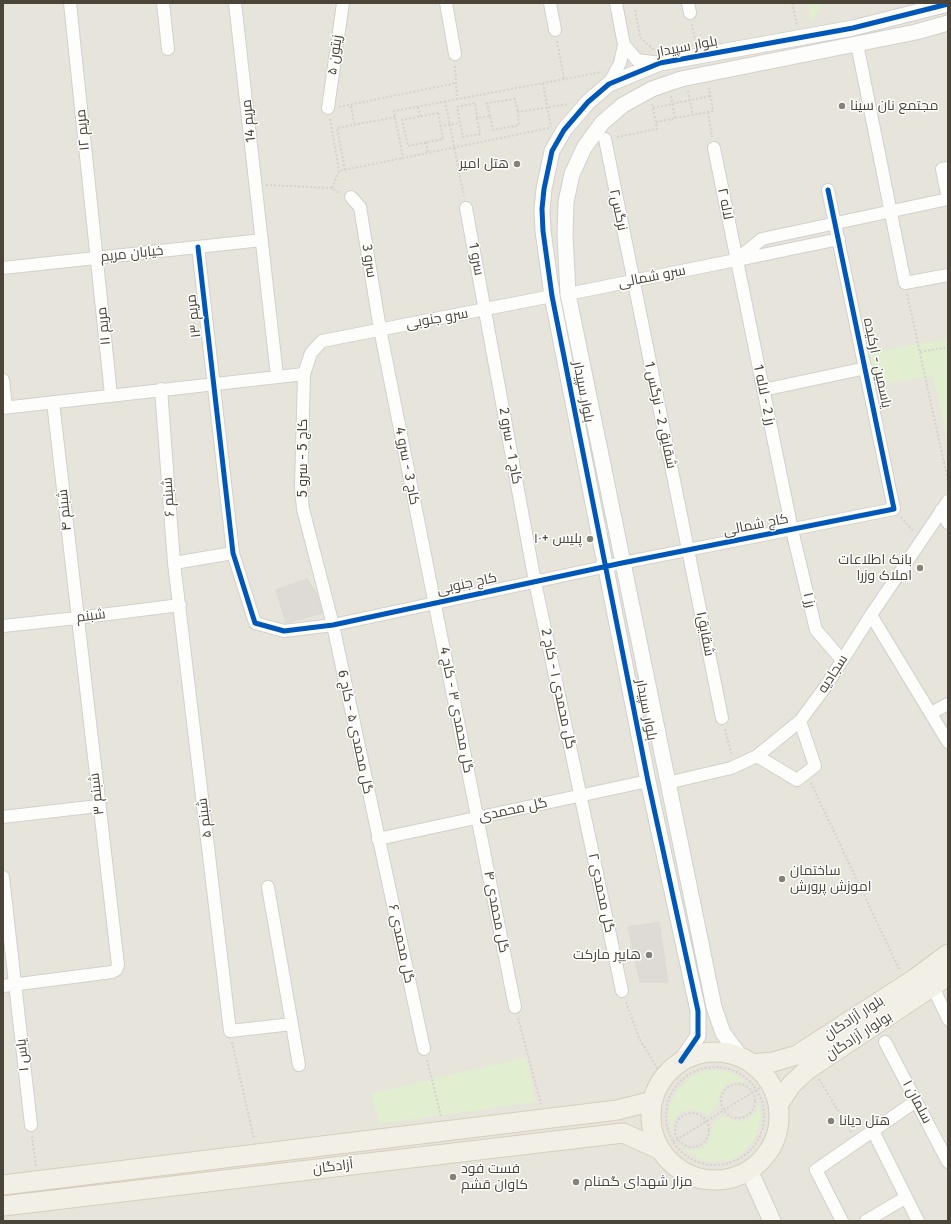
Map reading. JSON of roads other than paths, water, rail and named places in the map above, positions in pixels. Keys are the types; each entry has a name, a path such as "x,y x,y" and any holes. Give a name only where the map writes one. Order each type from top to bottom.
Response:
{"main road":[{"name":"بلوار آزادگان","path":"681,1061 704,1052 730,1053 747,1060 773,1062 797,1055 906,984 948,954"},
{"name":"بولوار آزادگان","path":"778,1105 791,1085 812,1067 941,982"},
{"path":"681,1061 663,1078 653,1101 652,1126 667,1146 678,1168 700,1178 725,1179 749,1170 767,1153 777,1130 778,1105 763,1086 747,1060"},
{"name":"آزادگان","path":"3,1185 618,1110 653,1101"},
{"name":"آزادگان","path":"3,1206 622,1133 667,1146"},
{"path":"188,1162 190,1184"},
{"path":"749,1170 772,1221"}],"street":[{"name":"مریم ۱۲","path":"70,3 97,258"},
{"path":"163,3 168,49"},
{"name":"مریم 14","path":"235,3 277,376"},
{"name":"زیتون ۵","path":"328,108 342,3"},
{"path":"446,3 455,54"},
{"path":"550,3 555,30"},
{"path":"609,84 616,70 624,45 616,3"},
{"name":"بلوار سپیدار","path":"681,1061 698,1036 698,1011 648,781 552,296 543,231 544,189 552,151 568,125 588,102 609,84 658,57 698,56 854,28 948,4"},
{"name":"بلوار سپیدار","path":"747,1060 723,1033 714,1007 568,294 565,235 566,202 572,174 584,148 602,123 623,105 650,90 686,78 857,44 948,23"},
{"path":"857,44 905,283 948,275"},
{"path":"624,45 637,60 658,57"},
{"name":"نرگس۲","path":"604,140 633,281"},
{"name":"لاله ۲","path":"714,148 736,260"},
{"path":"945,168 948,199"},
{"name":"یاسمین - ارکیده","path":"828,190 836,222 894,509"},
{"name":"سرو 3","path":"351,197 360,207 380,329"},
{"name":"سرو شمالی","path":"736,260 762,239 948,199"},
{"name":"سرو 1","path":"466,208 485,310"},
{"name":"سرو شمالی","path":"568,294 839,239"},
{"name":"خیابان مریم","path":"3,268 262,240"},
{"name":"مریم ۱۳","path":"198,247 233,553"},
{"name":"مریم ۱۱","path":"97,258 111,395"},
{"name":"رز 2 - لاله 1","path":"736,260 792,530"},
{"name":"شقایق 2 - نرگس 1","path":"633,281 688,550"},
{"name":"سرو جنوبی","path":"322,341 552,296"},
{"name":"کاج 1 - سرو 2","path":"485,310 535,582"},
{"name":"کاج 3 - سرو 4","path":"380,329 435,603"},
{"name":"کاج 5 - سرو 5","path":"322,341 311,353 304,374 301,487 303,509 333,625"},
{"path":"763,390 866,368"},
{"path":"3,380 5,408 213,383 304,374"},
{"name":"شبنم ۶","path":"161,389 174,563 180,605"},
{"name":"شبنم ۴","path":"53,402 77,618"},
{"path":"945,506 948,523"},
{"name":"سجادیه","path":"667,783 734,767 757,756 800,721 826,686 871,615 945,506"},
{"name":"کاج شمالی","path":"606,566 894,509"},
{"name":"رز ۱","path":"792,530 816,630 842,660"},
{"name":"شقایق۱","path":"688,550 722,718"},
{"path":"174,563 233,553"},
{"name":"کاج جنوبی","path":"233,553 255,622 284,631 333,625 606,566"},
{"name":"گل محمدی ۱ - کاج 2","path":"535,582 580,796"},
{"name":"گل محمدی ۳ - کاج 4","path":"435,603 478,818"},
{"name":"شبنم","path":"3,626 180,605"},
{"name":"شبنم ۵","path":"180,605 230,1031 292,1024"},
{"path":"871,615 948,742"},
{"name":"شبنم ۳","path":"9,985 116,970 118,965 98,806 77,618"},
{"name":"گل محمدی ۵ - کاج 6","path":"333,625 378,839"},
{"path":"931,713 948,704"},
{"path":"757,756 797,780 815,766 800,721"},
{"name":"گل محمدی","path":"378,839 648,781"},
{"name":"گل محمدی ۲","path":"580,796 622,991"},
{"path":"3,817 98,806"},
{"name":"گل محمدی ۴","path":"478,818 515,1007"},
{"name":"گل محمدی ۶","path":"378,839 424,1049"},
{"name":"یاس ۱","path":"3,877 9,985 31,1125"},
{"path":"268,887 299,1065"},
{"path":"941,982 948,1019"},
{"name":"سلمان ۱","path":"885,1042 948,1162"},
{"path":"842,1221 816,1170 916,1101"},
{"path":"873,1131 905,1198 918,1221"},
{"path":"866,1221 905,1198"}],"place":[{"name":"مجتمع نان سینا","path":"842,106"},
{"name":"هتل امیر","path":"517,164"},
{"name":"پلیس +۱۰","path":"590,539"},
{"name":"بانک اطلاعات املاک وزرا","path":"920,568"},
{"name":"ساختمان اموزش پرورش","path":"782,879"},
{"name":"هایپر مارکت","path":"649,955"},
{"name":"هتل دیانا","path":"831,1121"},
{"name":"فست فود كاوان قشم","path":"453,1177"},
{"name":"مزار شهدای گمنام","path":"576,1182"}]}
